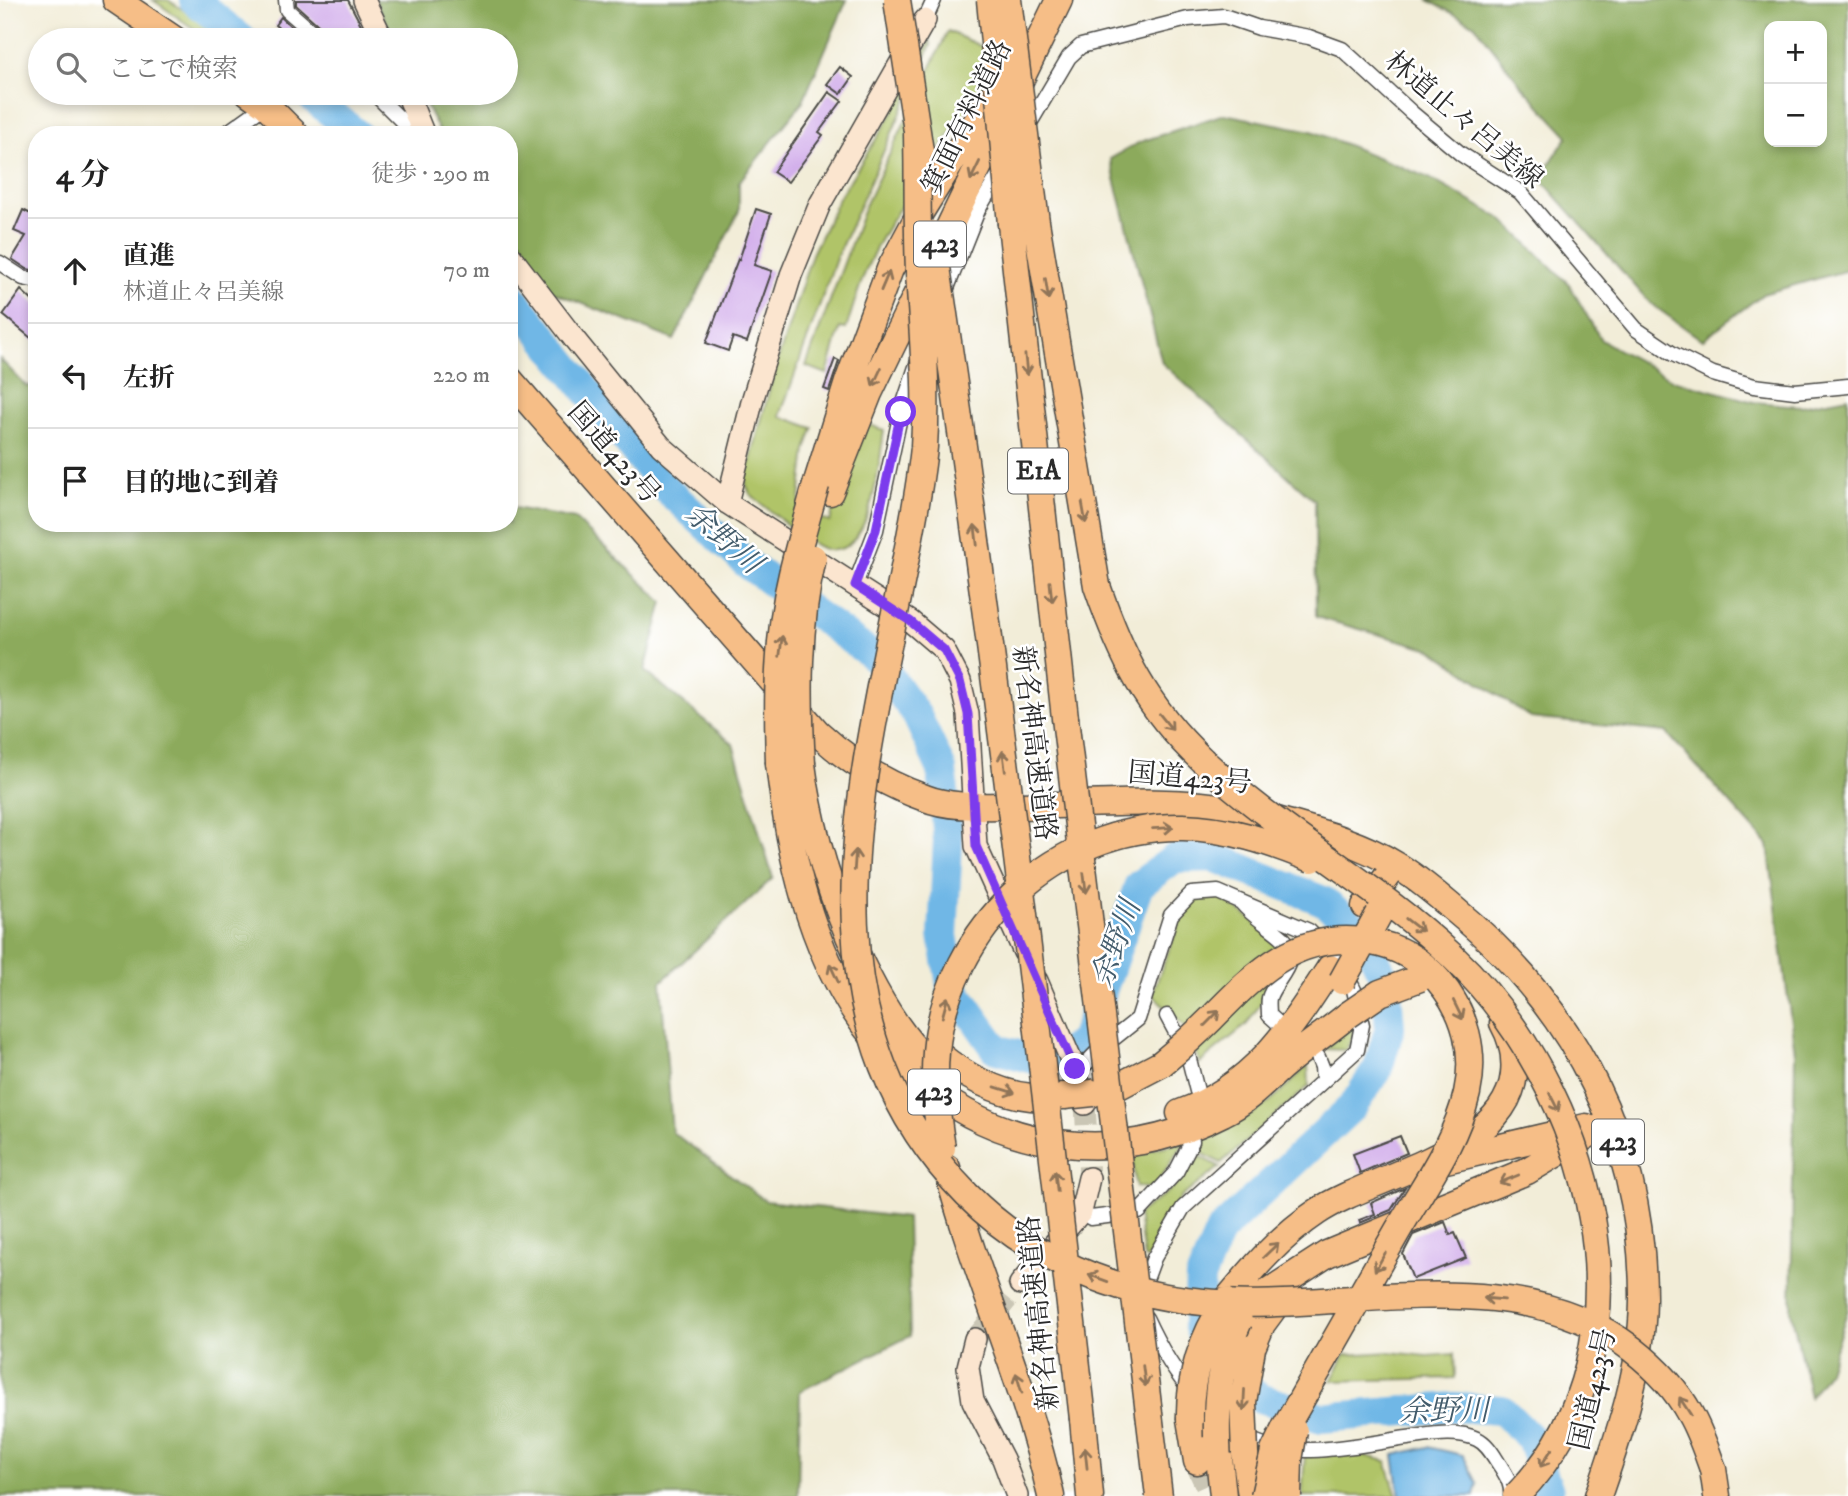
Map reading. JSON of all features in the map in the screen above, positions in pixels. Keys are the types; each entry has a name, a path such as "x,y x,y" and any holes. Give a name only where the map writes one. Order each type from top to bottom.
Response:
{"highway":[{"path":"116,0 157,28"},
{"name":"新名神高速道路","path":"897,0 974,522 1055,1174 1090,1496"},
{"name":"新名神高速道路","path":"990,0 1023,223 1065,718 1159,1496"},
{"path":"1008,0 1023,223 1097,586 1114,633 1132,673 1179,738 1229,785 1368,901"},
{"name":"箕面有料道路","path":"823,489 848,382 890,269 921,211 1023,44 1045,0"},
{"name":"箕面有料道路","path":"823,489 1059,0"},
{"path":"274,105 289,126"},
{"path":"917,134 919,265 925,375 923,450 911,531 875,718 858,824 853,881 853,929 862,1003 876,1050 893,1089 916,1130 939,1163 967,1195 998,1223 1055,1260 1127,1288 1202,1302 1244,1304 1443,1296 1485,1298 1520,1301 1576,1317 1621,1341 1658,1371 1676,1392 1692,1416 1713,1469 1717,1496"},
{"name":"国道423号","path":"518,389 817,732 841,754 891,783 927,800 974,806 1132,803 1193,804 1240,810 1337,838 1396,865 1480,930 1526,979 1565,1030 1597,1085 1611,1121 1631,1191 1643,1302 1641,1337 1631,1392 1598,1496"},
{"name":"423","path":"823,489 803,624 791,764 789,840 798,879 816,930 844,992 862,1023 891,1057 926,1087 957,1108 1007,1132 1035,1140 1093,1145 1125,1143 1175,1132 1225,1112 1248,1098 1278,1070 1336,975 1368,901 1396,865"},
{"name":"423","path":"791,764 807,803 815,837 852,942 876,990 918,1051 943,1076 984,1103 1010,1116 1034,1123 1092,1128 1157,1121 1185,1111 1234,1085 1261,1063 1336,975"},
{"path":"1051,1496 1009,1352 956,1201 942,1148 936,1112 936,1052 949,991 960,963 976,936 1033,878 1069,854 1115,837 1152,829 1184,827 1250,836 1321,863 1368,901 1452,956 1499,1007 1560,1113 1586,1189 1595,1232 1599,1308 1593,1349 1582,1385 1564,1427 1540,1467 1513,1496"},
{"path":"876,990 920,1040 965,1073 988,1085 1032,1097 1079,1087 1119,1086 1161,1064 1257,973 1276,959 1314,943 1357,940 1381,944 1417,960 1433,974 1458,1007 1470,1048 1470,1072 1458,1120 1431,1174 1274,1451 1264,1496"},
{"path":"1223,1496 1217,1437 1218,1386 1228,1345 1232,1311 1273,1248 1318,1211 1345,1195 1418,1166 1465,1140 1498,1112 1508,1097 1515,1064 1508,1032 1477,990 1454,977 1438,975 1420,978 1380,993 1278,1070"},
{"path":"1418,1166 1611,1121"},
{"path":"1197,1461 1190,1419 1191,1389 1214,1318 1259,1298 1327,1254 1527,1171 1611,1121"},
{"path":"1251,1496 1245,1453 1243,1402 1252,1348 1262,1324 1279,1299 1305,1271 1327,1254"},
{"path":"1288,1496 1289,1461 1304,1396"}],"street":[{"path":"286,0 287,10 307,28"},
{"path":"364,0 377,28"},
{"path":"727,503 753,398 791,275 820,204 934,0"},
{"name":"林道止々呂美線","path":"855,585 876,530 901,412 916,365 985,198 1069,57 1081,46 1188,19 1224,16 1259,28 1309,37 1342,49 1461,154 1520,192 1636,329 1673,354 1713,374 1754,386 1795,391 1848,386"},
{"path":"235,126 257,105"},
{"path":"386,105 407,126"},
{"path":"412,105 420,126"},
{"path":"0,263 28,279"},
{"path":"518,266 661,446 727,503 910,621 944,650 960,681 968,714 976,846 1063,1039 1079,1087"},
{"path":"1079,1087 1099,1050 1138,1019 1171,915 1191,894 1217,892 1309,931 1340,962 1354,990 1362,1025 1357,1050 1183,1208 1154,1258 1144,1285 1144,1315 1158,1345 1203,1407 1231,1429 1259,1443 1306,1451 1428,1435 1461,1434 1479,1440 1490,1450 1512,1486 1513,1496"},
{"path":"1240,901 1253,916 1285,940 1289,950 1289,966 1269,999 1269,1015 1278,1023"},
{"path":"1167,1016 1188,1055 1196,1091"},
{"path":"1318,1057 1323,1081"},
{"path":"1081,1212 1091,1218 1139,1212 1176,1172 1192,1140"},
{"path":"1020,1284 1081,1212 1089,1178"},
{"path":"975,1339 968,1367 972,1401 1003,1459 1017,1496"}],"green space":[{"path":"153,0 168,0 211,28 193,28"},
{"path":"375,0 847,0 802,103 739,182 739,211 674,340 548,290 518,248 518,126 436,126 426,105 518,105 518,28 389,28"},
{"path":"1428,0 1848,0 1848,270 1763,294 1702,340 1650,303 1540,178 1568,136 1521,85 1475,25"},
{"path":"948,31 1002,56 883,235 866,269 846,329 840,328 827,374 806,366 865,206"},
{"path":"930,40 931,45 837,256 780,416 813,428 806,450 799,506 804,513 830,522 836,499 867,423 884,431 876,483 864,522 855,538 844,548 829,550 800,535 750,494 746,477 775,369 812,254 840,196 890,117"},
{"path":"1224,114 1312,131 1429,178 1502,219 1569,284 1601,340 1673,380 1754,402 1801,406 1848,397 1848,1309 1828,1371 1810,1397 1791,1311 1795,1053 1768,845 1666,732 1531,718 1431,649 1316,617 1315,501 1162,363 1110,159 1140,142"},
{"path":"0,359 28,387 28,532 518,532 518,509 575,519 663,602 645,671 733,744 773,878 661,982 672,1132 766,1201 907,1218 910,1336 800,1391 798,1496 0,1496"},
{"path":"1201,897 1219,897 1282,940 1269,990 1247,1024 1200,1063 1187,1029 1152,994 1186,906"},
{"path":"1353,1023 1354,1035 1346,1050 1325,1049"},
{"path":"1308,1065 1309,1086 1221,1163 1184,1144 1162,1175 1162,1181 1149,1188 1136,1187 1132,1154 1196,1138 1241,1120 1276,1096"},
{"path":"1196,1154 1220,1167 1180,1198 1164,1223 1148,1258 1144,1258 1138,1214 1174,1187"},
{"path":"1390,1352 1427,1356 1454,1354 1455,1378 1331,1381 1345,1355"},
{"path":"1342,1450 1386,1461 1397,1496 1302,1496 1305,1453"}],"water":[{"path":"1428,1447 1463,1455 1477,1483 1474,1496 1400,1496 1394,1455"}],"building":[{"path":"296,0 348,0 363,28 322,28 296,5"},
{"path":"281,17 293,28 279,28 275,25"},
{"path":"840,67 853,77 841,94 827,84"},
{"path":"829,92 842,101 819,132 823,135 788,182 773,172"},
{"path":"756,209 771,214 754,265 772,271 747,342 733,337 728,351 706,343"},
{"path":"23,210 28,212 28,269 12,259 26,236 14,231"},
{"path":"21,290 28,297 28,336 3,315"},
{"path":"835,359 839,361 829,391 824,389"},
{"path":"1400,1136 1407,1153 1360,1173 1353,1154"},
{"path":"1405,1188 1391,1210 1360,1223 1359,1220 1375,1214 1371,1203"},
{"path":"1445,1222 1450,1235 1455,1233 1466,1258 1413,1279 1403,1254 1413,1235"}],"waterway":[{"name":"余野川","path":"194,0 228,28"},
{"name":"余野川","path":"322,105 347,126"},
{"name":"余野川","path":"518,304 660,483 747,564 876,658 917,716 942,770 948,841 943,935 951,985 996,1049 1052,1064 1082,1042 1139,885 1175,858 1214,857 1323,901 1362,932 1386,981 1390,1027 1378,1068 1353,1106 1220,1231 1200,1278 1198,1324 1212,1363 1260,1398 1321,1418 1454,1407 1502,1410 1531,1439 1549,1491 1547,1496"}],"tunnel":[{"path":"1085,1104 1089,1178"},
{"path":"975,1339 1020,1284"},
{"path":"1197,1461 1213,1496"}],"route":[{"path":"901,412 876,530 855,585 910,621 944,650 960,681 968,714 976,846 1075,1069"}]}
